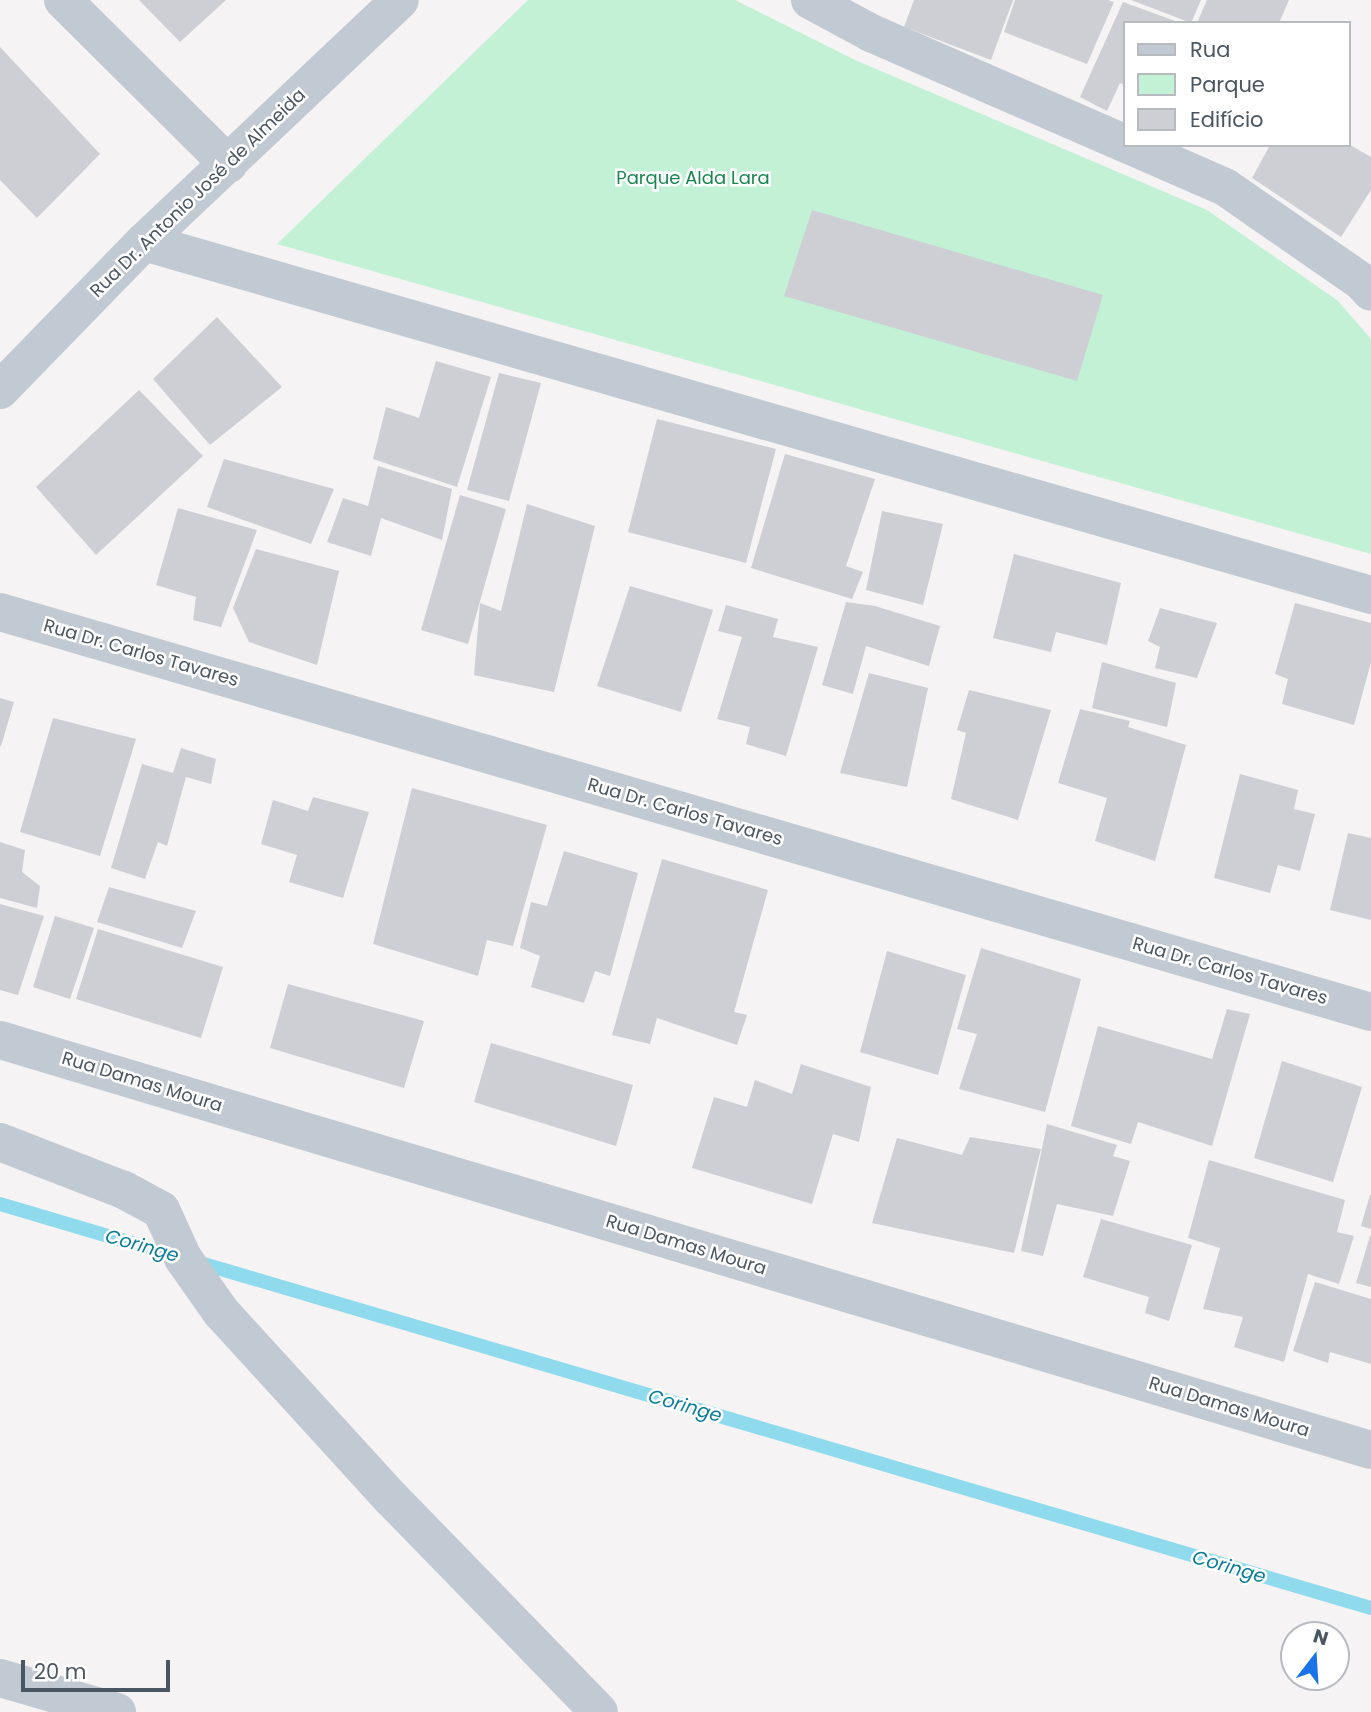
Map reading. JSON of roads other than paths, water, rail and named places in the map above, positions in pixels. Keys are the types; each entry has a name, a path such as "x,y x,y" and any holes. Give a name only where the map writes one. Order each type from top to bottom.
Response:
{"street":[{"path":"63,0 228,164"},
{"name":"Rua Dr. Antonio José de Almeida","path":"0,390 144,242 400,0"},
{"path":"810,0 871,33 1122,142"},
{"path":"1133,147 1225,187 1362,282 1371,292"},
{"path":"144,242 1371,595"},
{"name":"Rua Dr. Carlos Tavares","path":"0,612 1371,1012"},
{"name":"Rua Damas Moura","path":"0,1040 1371,1450"},
{"path":"0,1142 124,1190 161,1210 183,1258 221,1312 391,1498 599,1712"},
{"path":"0,1678 117,1712"}],"waterway":[{"name":"Coringe","path":"0,1204 175,1256"},
{"name":"Coringe","path":"197,1262 1371,1608"}],"park label":[{"name":"Parque Alda Lara","path":"693,178"}]}
